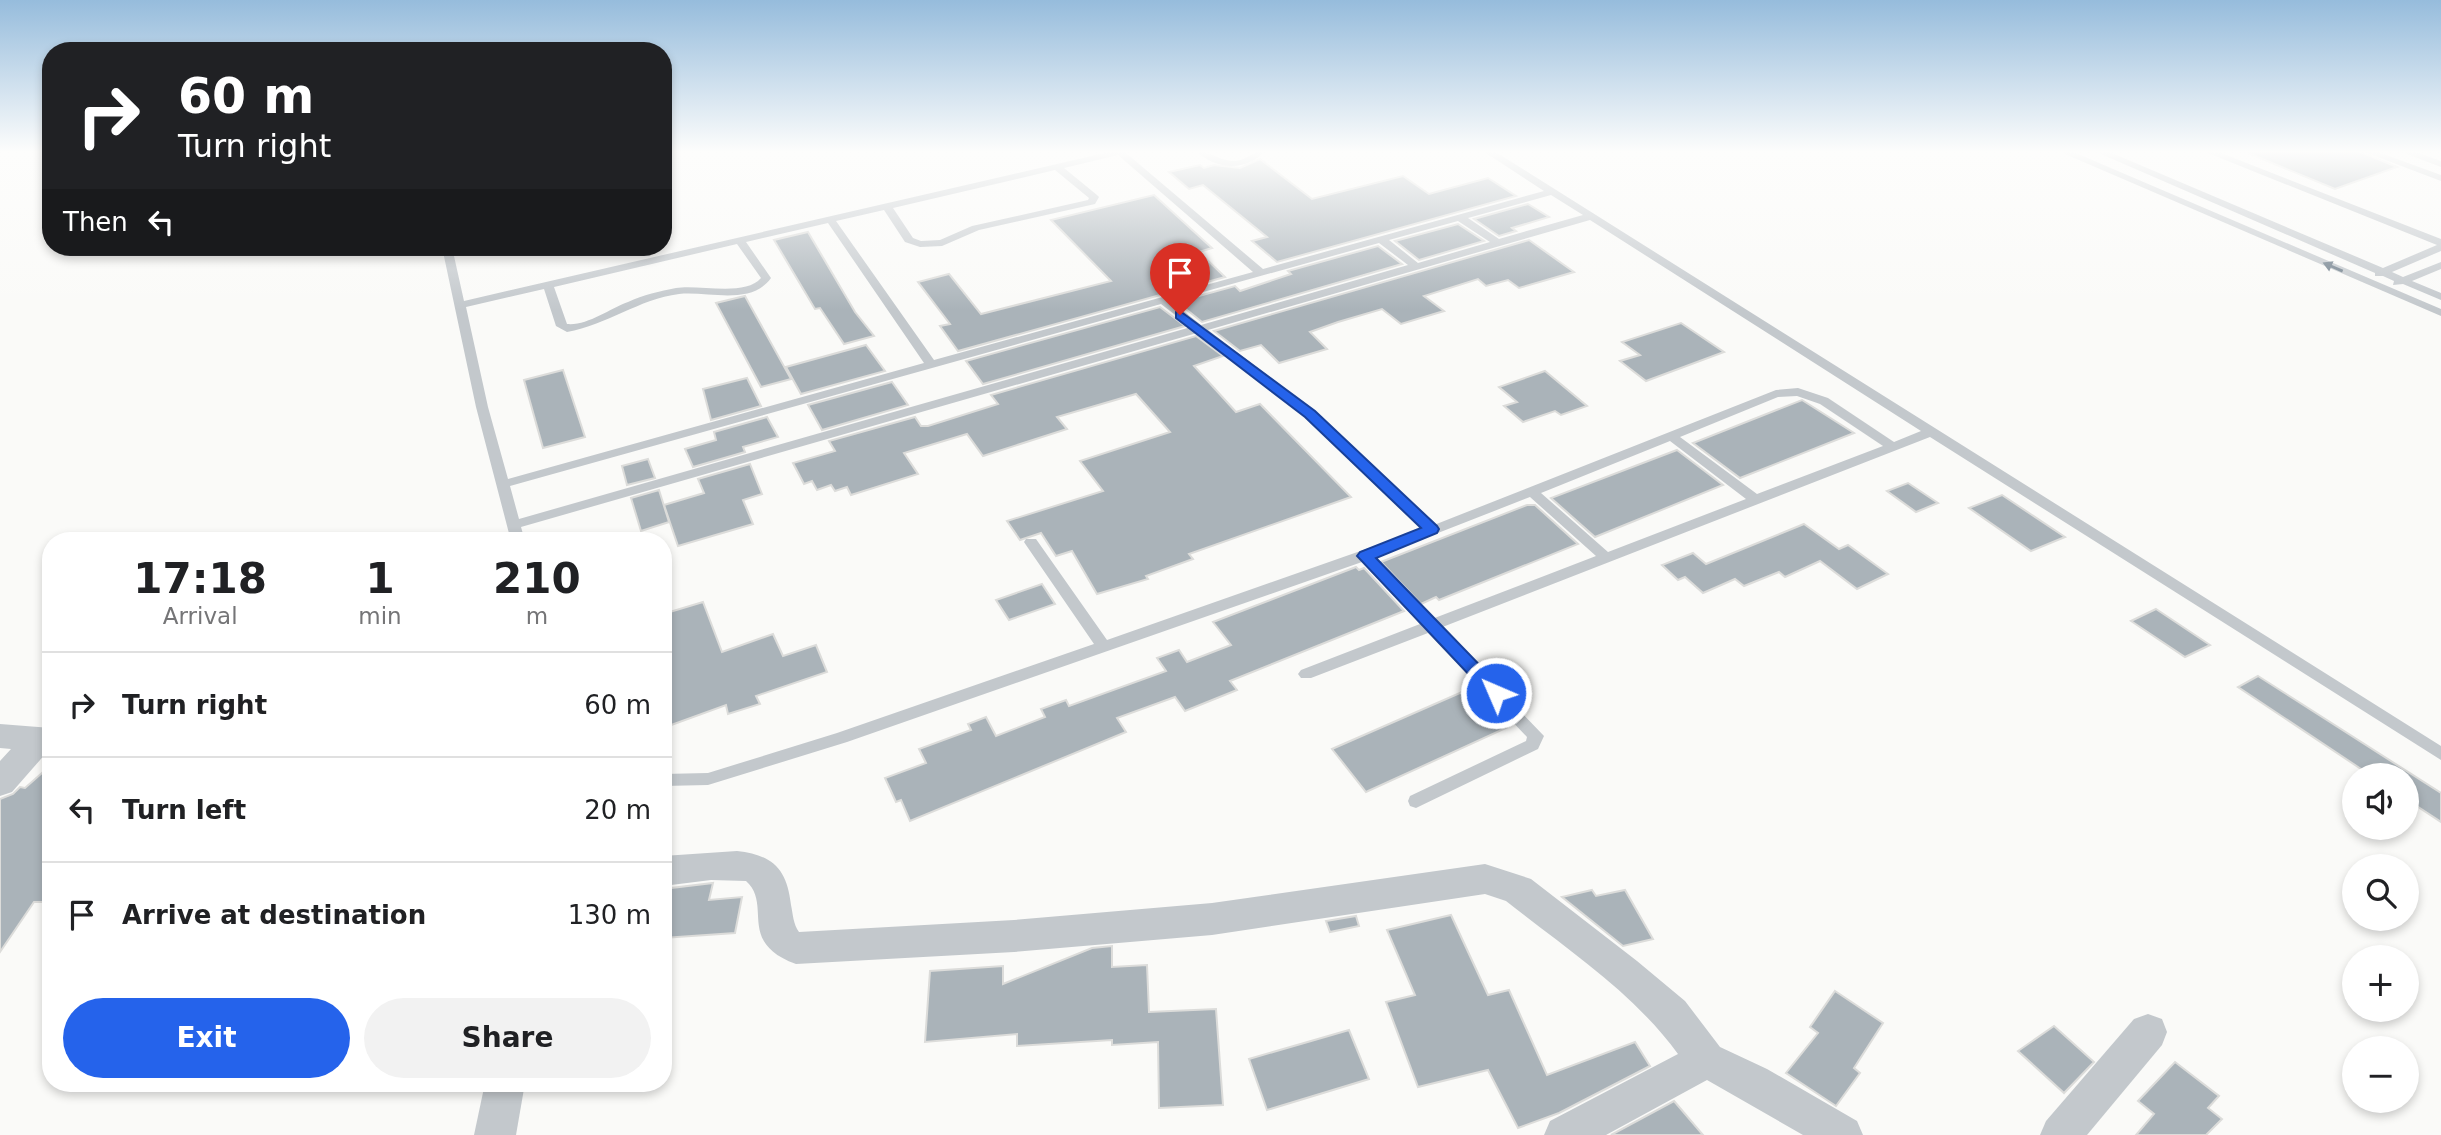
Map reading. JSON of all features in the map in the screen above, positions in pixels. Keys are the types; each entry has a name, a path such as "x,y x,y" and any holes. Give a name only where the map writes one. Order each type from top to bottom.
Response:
{"street":[{"path":"0,736 42,740"},
{"path":"0,783 42,742"},
{"path":"672,869 731,866 756,869 765,876 784,943 796,948 1014,936 1212,919 1485,879 1518,890 1624,973 1671,1013 1706,1060 1753,1083 1842,1135"},
{"path":"2061,1135 2148,1032"},
{"path":"1565,1135 1706,1060"},
{"path":"495,1135 503,1092"}],"lane":[{"path":"672,255 896,204"},
{"path":"887,206 909,240 931,245 957,239 976,228 1083,204"},
{"path":"1182,204 1261,273"},
{"path":"503,484 1509,204"},
{"path":"1574,204 2441,754"},
{"path":"2186,204 2441,313"},
{"path":"2223,204 2441,298"},
{"path":"2339,204 2441,245"},
{"path":"514,525 1592,216"},
{"path":"1461,218 1498,243"},
{"path":"830,219 931,364"},
{"path":"548,285 562,326 567,329 589,324 630,304 679,291 729,292 764,283 766,278 739,239"},
{"path":"1381,240 1416,266"},
{"path":"2365,281 2441,245"},
{"path":"449,256 482,407 516,532"},
{"path":"461,305 668,256"},
{"path":"2384,288 2441,265"},
{"path":"1162,300 1310,414 1431,529"},
{"path":"672,780 708,779 841,738 1365,556 1776,394 1798,392 1824,401 1893,447"},
{"path":"1306,674 1933,431"},
{"path":"1671,436 1757,501"},
{"path":"1532,492 1607,558"},
{"path":"1031,542 1104,647"},
{"path":"1365,556 1536,736 1532,745 1416,801"}],"building":[{"path":"1117,204 1164,204 1212,248 1199,252 1225,277 958,351 940,326 950,324 918,282 949,274 981,314 1111,281 1051,220"},
{"path":"1226,204 1487,204 1277,262 1252,241 1267,237"},
{"path":"1528,204 1549,217 1512,228 1516,231 1499,236 1474,219"},
{"path":"1458,224 1484,241 1419,260 1395,241"},
{"path":"808,232 855,312 874,336 844,344 820,308 815,309 774,240"},
{"path":"1529,240 1574,272 1519,288 1508,280 1486,286 1478,279 1424,296 1444,311 1401,324 1382,309 1338,322 1310,332 1327,349 1279,363 1261,345 1240,351 1214,331"},
{"path":"1378,246 1402,264 1202,322 1177,302 1235,286 1240,291 1291,274 1288,271"},
{"path":"745,296 791,379 761,387 716,303"},
{"path":"1160,307 1185,326 983,384 966,361"},
{"path":"1681,323 1724,352 1646,381 1620,361 1640,355 1622,342"},
{"path":"1196,336 1223,356 1194,366 1236,412 1260,404 1351,497 1189,554 1193,559 1146,576 1148,579 1097,594 1072,551 1056,556 1041,533 1020,540 1007,521 1103,491 1080,461 1170,432 1136,394 1057,417 1067,429 983,456 967,434 904,453 918,474 851,495 847,487 835,491 831,485 817,490 812,481 804,484 793,463 835,451 829,441 915,417 921,426 928,426 998,404 991,395"},
{"path":"866,345 885,371 801,394 786,367"},
{"path":"563,370 585,437 543,448 524,380"},
{"path":"1545,371 1587,406 1561,415 1555,411 1523,422 1504,406 1517,402 1499,387"},
{"path":"747,378 761,406 711,420 703,389"},
{"path":"892,382 908,405 822,430 808,405"},
{"path":"1802,400 1854,433 1740,478 1693,443"},
{"path":"767,417 778,437 743,447 745,452 693,467 685,449 716,440 714,432"},
{"path":"1677,450 1723,485 1595,537 1551,498"},
{"path":"648,459 655,478 627,485 622,466"},
{"path":"750,464 762,494 743,500 753,524 678,546 664,505 704,493 698,479"},
{"path":"1908,483 1938,503 1916,512 1887,491"},
{"path":"659,490 669,522 641,531 631,498"},
{"path":"2002,495 2065,537 2031,551 1969,508"},
{"path":"1527,505 1535,505 1578,544 1439,600 1436,597 1421,604 1381,562"},
{"path":"1804,524 1839,549 1848,545 1888,574 1857,589 1820,561 1785,577 1779,572 1744,586 1735,579 1703,593 1685,577 1678,580 1662,565 1693,553 1706,564"},
{"path":"1356,567 1359,570 1364,568 1404,611 1230,681 1237,690 1185,711 1175,697 1117,718 1126,732 910,821 901,800 896,802 885,778 926,763 919,749 971,730 968,724 986,717 996,736 1045,717 1041,709 1066,700 1069,706 1166,671 1157,658 1179,650 1187,662 1231,645 1213,622"},
{"path":"1042,584 1055,604 1009,620 996,600"},
{"path":"703,602 722,652 773,634 783,656 816,645 827,672 756,696 760,704 728,714 726,705 672,725 672,611"},
{"path":"2156,609 2210,645 2185,657 2131,621"},
{"path":"2258,676 2394,763 2352,763 2238,687"},
{"path":"1469,689 1506,728 1366,792 1332,749"},
{"path":"42,773 42,902 34,902 0,952 0,799 13,794 20,787 25,788"},
{"path":"2419,779 2441,793 2441,822 2419,808"},
{"path":"713,883 709,900 742,897 735,933 672,937 672,888"},
{"path":"1592,890 1596,896 1625,890 1653,939 1623,946 1562,897"},
{"path":"1451,915 1488,995 1509,990 1547,1075 1635,1042 1650,1066 1559,1113 1518,1128 1488,1070 1418,1087 1386,1002 1415,995 1387,930"},
{"path":"1356,916 1359,926 1330,932 1326,921"},
{"path":"1112,946 1112,967 1147,965 1149,1012 1216,1009 1223,1105 1159,1108 1158,1042 1112,1045 1112,1040 1017,1046 1017,1034 925,1042 930,971 1003,966 1003,984 1092,948"},
{"path":"1835,991 1883,1023 1854,1068 1860,1073 1836,1106 1786,1073 1818,1033 1810,1027"},
{"path":"2054,1026 2094,1062 2064,1093 2018,1051"},
{"path":"1349,1030 1369,1079 1267,1110 1249,1059"},
{"path":"2175,1062 2219,1096 2208,1108 2222,1119 2206,1135 2136,1135 2154,1114 2138,1101"},
{"path":"1674,1101 1703,1135 1611,1135"}],"route":[{"path":"1180,315 1310,414 1431,529 1365,556 1496,693"}]}
